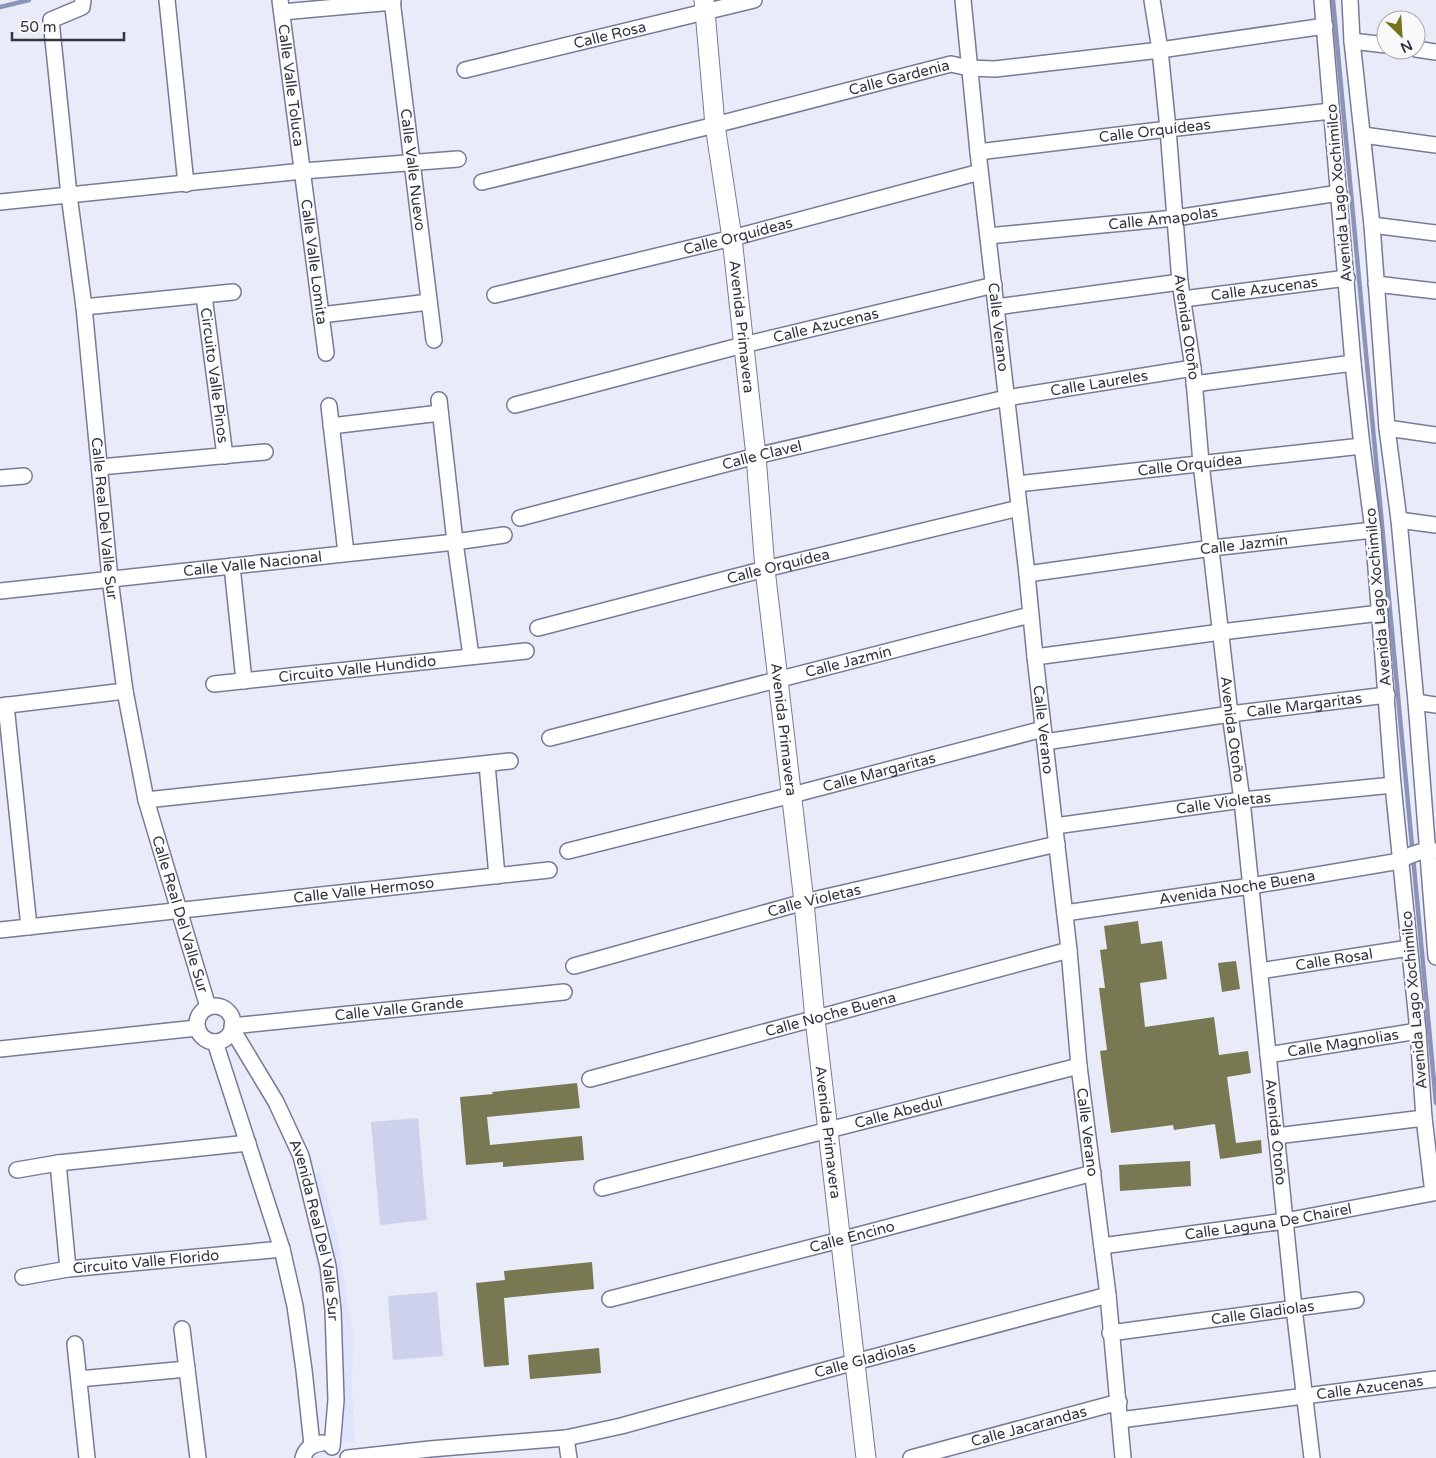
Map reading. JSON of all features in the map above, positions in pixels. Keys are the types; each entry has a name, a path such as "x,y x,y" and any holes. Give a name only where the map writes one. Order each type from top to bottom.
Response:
{"street":[{"name":"Calle Real Del Valle Sur","path":"83,0 82,7 50,20 69,195 84,307 110,579 124,691 146,800 208,1007"},
{"path":"168,0 186,184"},
{"name":"Calle Rosa","path":"465,70 704,6 754,0"},
{"name":"Calle Verano","path":"963,0 980,172 1065,913 1079,1066 1108,1295 1110,1334 1119,1402 1123,1458"},
{"name":"Avenida Otoño","path":"1152,0 1160,50 1168,129 1180,282 1193,368 1201,463 1220,632 1242,800 1294,1308 1312,1458"},
{"name":"Avenida Lago Xochimilco","path":"1322,0 1353,363 1373,530 1393,785 1418,854 1436,957"},
{"name":"Avenida Lago Xochimilco","path":"1350,0 1352,41 1372,225 1388,428 1399,520 1416,702 1430,792 1418,854 1409,948 1418,1030 1424,1118 1433,1193"},
{"path":"281,6 393,1"},
{"name":"Calle Valle Nuevo","path":"393,1 434,340"},
{"name":"Calle Valle Toluca","path":"281,6 303,171"},
{"name":"Avenida Primavera","path":"704,6 715,125 732,238 756,456 765,569 866,1458"},
{"name":"Calle Gardenia","path":"482,182 715,125 951,64 969,68 996,69 1160,50 1325,26"},
{"path":"1352,41 1376,45"},
{"name":"Calle Orquídeas","path":"978,152 1331,111"},
{"path":"1363,135 1436,145"},
{"path":"0,202 303,171 458,158"},
{"name":"Calle Valle Lomita","path":"303,171 326,353"},
{"name":"Calle Orquídeas","path":"495,295 732,238 980,172"},
{"name":"Calle Amapolas","path":"988,236 1175,218 1339,193"},
{"path":"1372,225 1436,233"},
{"name":"Calle Azucenas","path":"1183,299 1347,278"},
{"path":"996,307 1180,282"},
{"path":"1376,284 1436,291"},
{"name":"Calle Azucenas","path":"515,405 743,345 994,286"},
{"name":"Circuito Valle Pinos","path":"84,307 233,292"},
{"name":"Circuito Valle Pinos","path":"204,296 225,456"},
{"path":"321,315 429,302"},
{"path":"1194,384 1353,363"},
{"name":"Calle Laureles","path":"1006,398 1193,368"},
{"name":"Calle Clavel","path":"520,518 756,456 1006,398"},
{"path":"329,406 346,553"},
{"path":"331,426 440,407 455,542 471,656"},
{"path":"1388,428 1436,435"},
{"name":"Calle Orquídea","path":"1017,484 1362,446"},
{"name":"Circuito Valle Pinos","path":"100,467 265,452"},
{"path":"0,478 24,476"},
{"name":"Calle Orquídea","path":"538,628 765,569 1019,508"},
{"path":"1399,520 1436,525"},
{"name":"Calle Jazmín","path":"1027,574 1212,548 1373,530"},
{"name":"Calle Valle Nacional","path":"0,591 455,542 504,535"},
{"path":"232,566 244,681"},
{"path":"1035,657 1220,632 1380,614"},
{"name":"Calle Jazmín","path":"550,738 1030,615"},
{"name":"Circuito Valle Hundido","path":"214,684 526,651"},
{"path":"29,927 3,706 124,691"},
{"name":"Calle Margaritas","path":"568,850 1044,735 1387,695"},
{"path":"1416,702 1436,705"},
{"path":"146,800 510,761"},
{"path":"487,764 498,876"},
{"name":"Calle Violetas","path":"1055,826 1242,800 1393,785"},
{"name":"Calle Violetas","path":"574,966 804,902 1057,844"},
{"name":"Avenida Noche Buena","path":"1065,913 1251,886 1418,854"},
{"name":"Calle Valle Hermoso","path":"0,930 549,870"},
{"name":"Calle Rosal","path":"1260,971 1409,948"},
{"name":"Calle Noche Buena","path":"590,1079 1069,950"},
{"name":"Calle Valle Grande","path":"232,1028 564,992"},
{"path":"208,1007 222,1008 232,1018 232,1028 225,1038 215,1042 206,1040 200,1035 197,1028 197,1019 201,1012 208,1007"},
{"path":"0,1049 197,1028"},
{"name":"Avenida Real Del Valle Sur","path":"232,1028 276,1102 301,1156 328,1266 333,1310 336,1400 335,1453"},
{"name":"Calle Magnolias","path":"1268,1055 1418,1030"},
{"path":"215,1042 282,1249 295,1306 312,1445"},
{"name":"Calle Abedul","path":"602,1188 1079,1066"},
{"path":"1276,1136 1424,1118"},
{"path":"17,1170 58,1163 248,1143"},
{"name":"Circuito Valle Florido","path":"58,1163 68,1269 282,1249"},
{"name":"Calle Encino","path":"610,1298 1093,1173"},
{"name":"Calle Laguna De Chairel","path":"1102,1246 1285,1221 1433,1193"},
{"path":"23,1276 68,1269"},
{"name":"Calle Gladiolas","path":"348,1458 431,1454 566,1438 621,1426 1108,1295"},
{"name":"Calle Gladiolas","path":"1110,1334 1356,1300"},
{"path":"182,1329 198,1458"},
{"path":"75,1344 87,1458"},
{"path":"79,1378 187,1369"},
{"name":"Calle Azucenas","path":"1120,1420 1436,1379"},
{"name":"Calle Jacarandas","path":"911,1458 1119,1402"},
{"path":"566,1438 569,1458"},
{"path":"303,1458 306,1450 312,1445 322,1443 335,1453"}],"shaded area":[{"path":"418,1118 427,1220 380,1225 371,1122"},
{"path":"320,1172 337,1235 353,1335 352,1389 355,1443 327,1437 327,1314 299,1181"},
{"path":"437,1292 443,1356 393,1360 388,1296"}],"building":[{"path":"1138,921 1141,944 1162,941 1167,979 1140,983 1145,1027 1214,1017 1219,1055 1248,1051 1251,1073 1227,1077 1236,1143 1261,1140 1262,1153 1220,1159 1215,1124 1174,1130 1173,1125 1111,1133 1100,1051 1107,1050 1099,988 1105,988 1100,950 1107,949 1104,926"},
{"path":"1236,961 1240,989 1222,992 1218,963"},
{"path":"577,1083 580,1108 487,1117 490,1145 582,1136 584,1160 503,1167 503,1162 466,1165 460,1097"},
{"path":"1190,1161 1191,1186 1120,1191 1119,1165"},
{"path":"592,1262 594,1289 504,1298 509,1365 484,1367 476,1283 505,1280 504,1271"},
{"path":"599,1348 601,1373 530,1379 528,1355"}],"waterway":[{"path":"0,7 29,0"},
{"path":"1333,0 1436,1103"}]}
